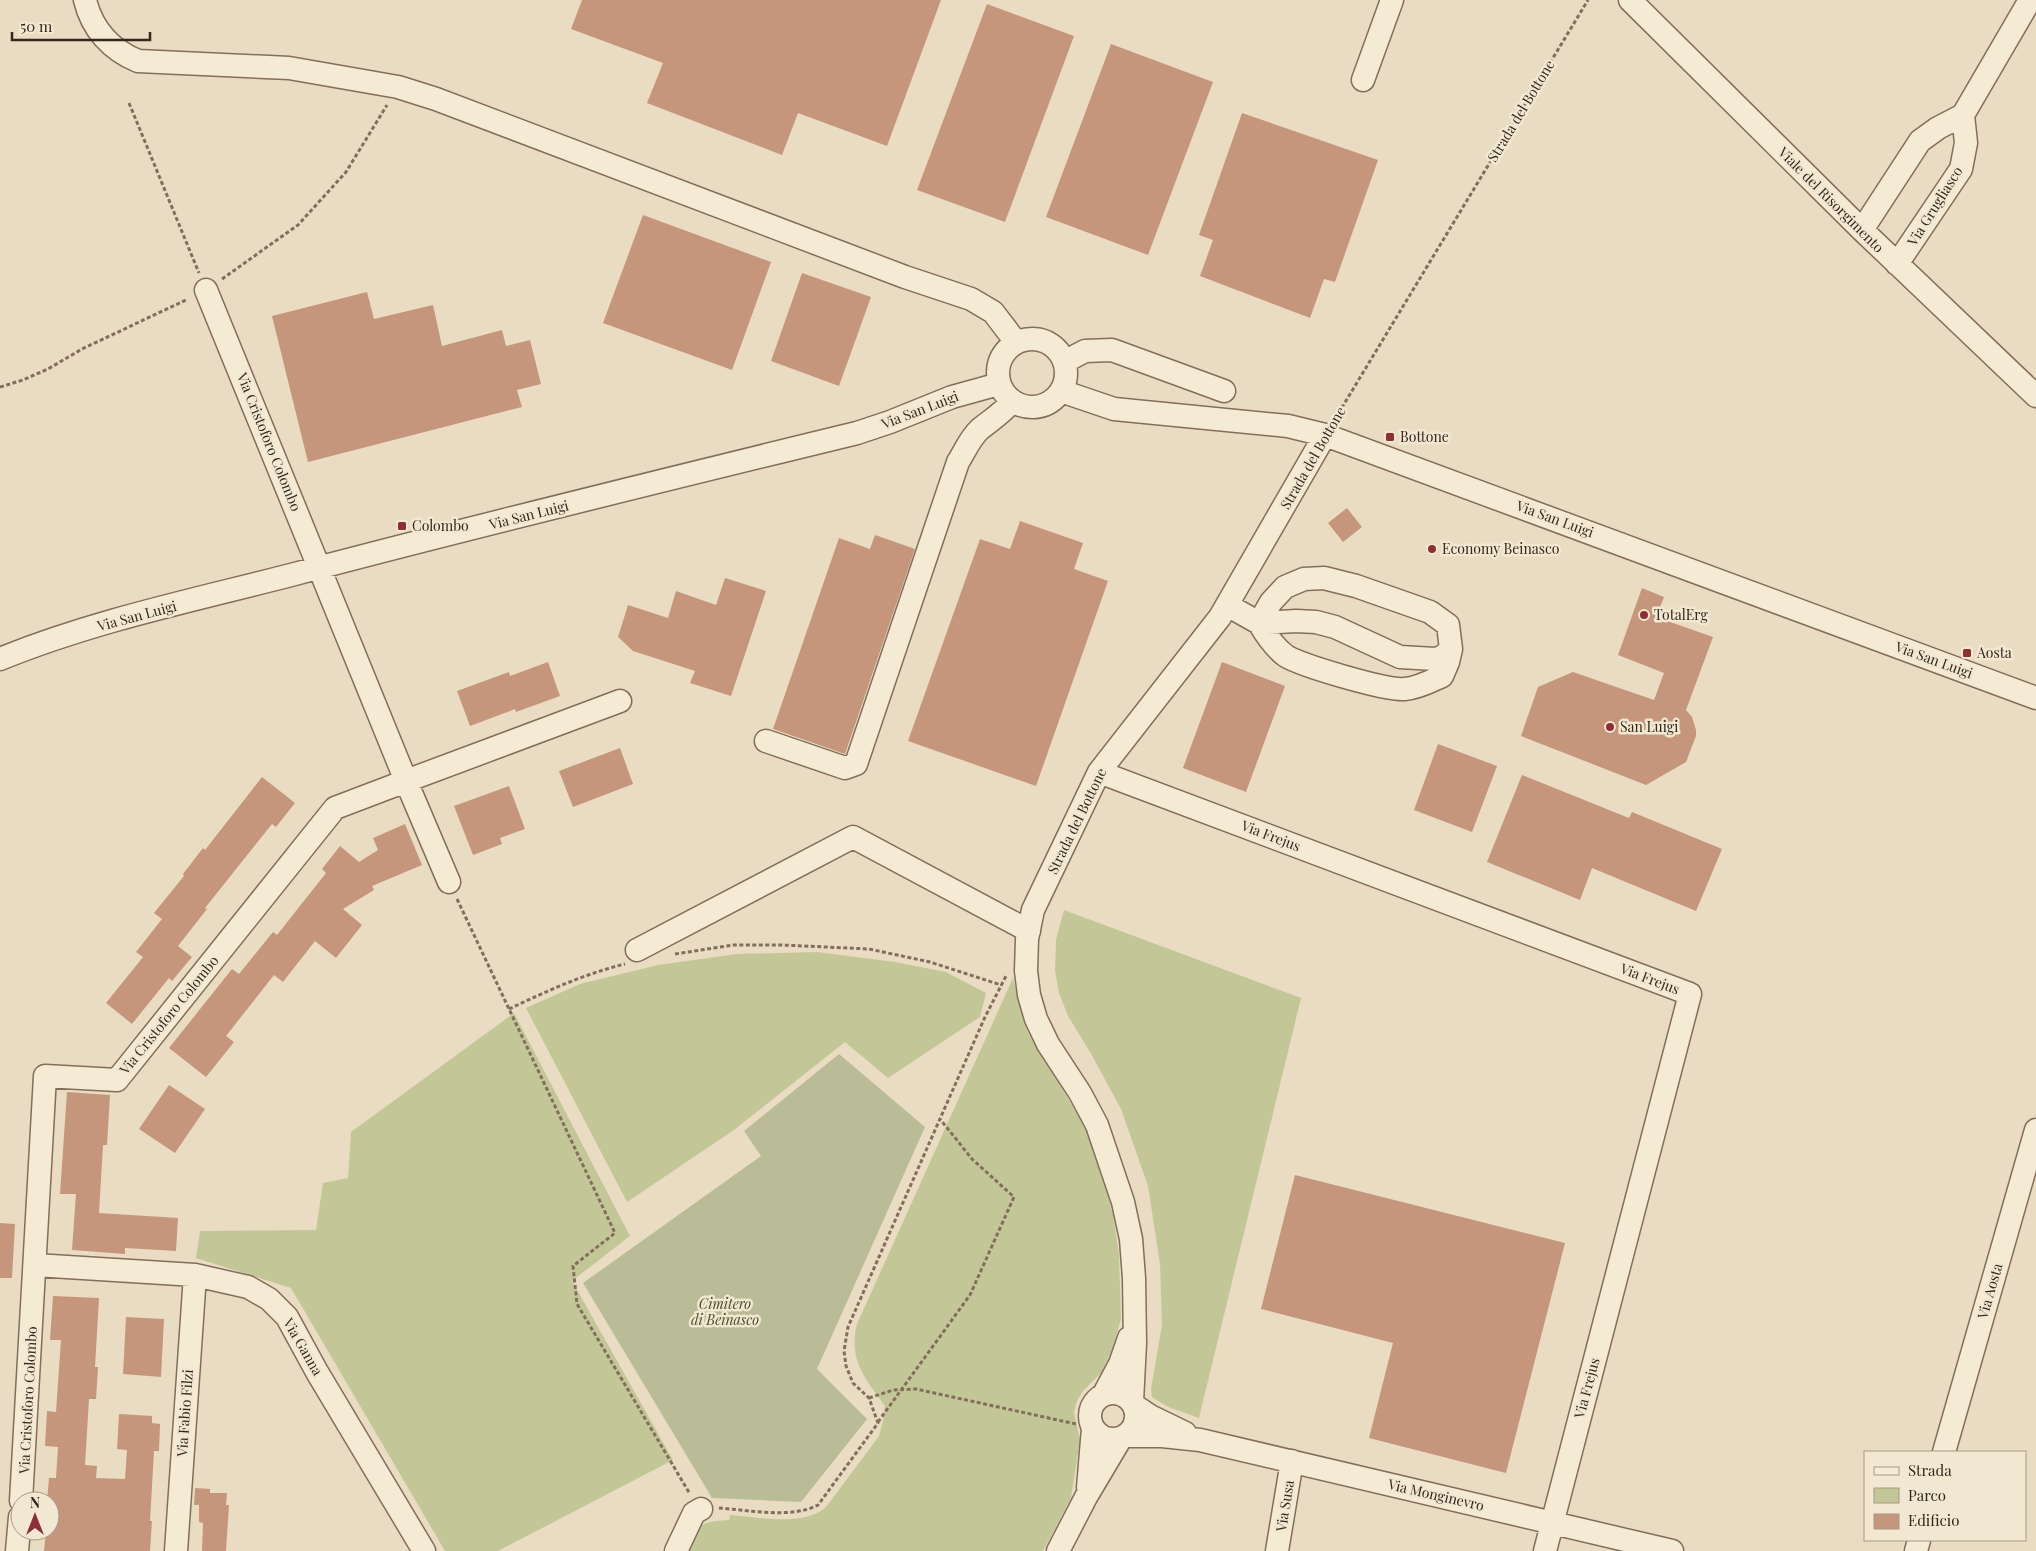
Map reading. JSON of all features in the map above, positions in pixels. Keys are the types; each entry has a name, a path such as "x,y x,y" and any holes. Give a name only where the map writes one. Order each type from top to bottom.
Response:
{"street":[{"path":"85,0 94,24 103,37 124,56 138,61 289,68 398,87 484,117 905,277 971,299 993,312 1016,342"},
{"path":"1363,80 1392,0"},
{"name":"Viale del Risorgimento","path":"1630,0 1862,230 2036,396"},
{"path":"1862,230 1920,141 1938,128 1963,115 2030,0"},
{"name":"Via Grugliasco","path":"1897,264 1961,168 1966,143 1963,115"},
{"name":"Via Cristoforo Colombo","path":"206,290 449,882"},
{"path":"766,741 846,768 856,764 943,512 958,462 971,439 979,430 1003,412 1006,392 998,369 1000,360 1005,352 1016,342 1032,339 1047,342 1058,350 1064,362 1066,378 1062,390 1053,400 1037,407 1023,406 1006,392"},
{"path":"1064,362 1085,351 1112,350 1224,391"},
{"name":"Via San Luigi","path":"1062,390 1114,409 1288,426 1325,435 2036,698"},
{"name":"Via San Luigi","path":"0,659 24,649 118,620 320,567 857,433 952,397 1006,392"},
{"name":"Strada del Bottone","path":"1031,921 1099,772 1220,617 1325,435"},
{"path":"1227,605 1259,624 1270,640 1286,655 1314,668 1377,685 1405,689 1442,676 1451,649 1448,625 1430,612 1356,586 1324,578 1304,579 1284,587 1271,602 1259,624"},
{"path":"1259,624 1282,621 1316,622 1335,627 1400,657 1442,657 1451,649"},
{"name":"Via Cristoforo Colombo","path":"22,1491 36,1265 45,1076 117,1080 335,808 620,701"},
{"name":"Via Frejus","path":"1099,772 1690,994 1552,1522"},
{"path":"631,957 853,837 1031,921 1026,971 1029,995 1036,1019 1048,1044 1097,1125 1123,1202 1131,1239 1134,1278 1134,1404 1137,1419 1135,1426 1124,1437 1086,1497 1058,1551"},
{"name":"Via Aosta","path":"1944,1451 2036,1130"},
{"name":"Via Ganna","path":"36,1265 195,1275 221,1279 248,1287 269,1299 288,1318 317,1372 424,1551"},
{"name":"Via Fabio Filzi","path":"176,1551 195,1275"},
{"path":"1086,1497 1092,1426 1091,1410 1093,1403 1104,1394 1120,1364 1134,1323"},
{"path":"1104,1394 1120,1393 1134,1404"},
{"name":"Via Monginevro","path":"1134,1404 1150,1416 1200,1440"},
{"path":"1092,1426 1105,1438 1113,1440 1124,1437"},
{"name":"Via Monginevro","path":"1124,1437 1162,1436 1200,1440 1672,1551"},
{"name":"Via Susa","path":"1277,1551 1292,1462"},
{"path":"676,1551 694,1513 701,1509"},
{"path":"1545,1551 1552,1522"}],"path":[{"name":"Strada del Bottone","path":"1325,435 1588,0"},
{"path":"0,387 23,380 48,369 82,349 206,290 298,226 346,172 398,87"},
{"path":"129,103 206,290"},
{"path":"449,882 615,1233 573,1266 577,1304 676,1471 701,1509 795,1513 810,1510 818,1505 970,1295 1014,1196 972,1159 940,1119"},
{"path":"675,954 733,945 791,945 869,949 930,962 1001,985"},
{"path":"509,1009 546,991 631,957"},
{"path":"878,1422 869,1398 853,1383 846,1366 844,1351 848,1327 985,1017 1005,977 1014,972 1026,971"},
{"path":"869,1398 894,1390 916,1389 1073,1424 1092,1426"}],"green space":[{"path":"1064,910 1301,998 1199,1418 1168,1407 1152,1397 1151,1389 1162,1325 1160,1264 1148,1186 1121,1109 1068,1016 1059,993 1055,971 1056,940"},
{"path":"817,952 895,962 946,972 986,993 980,1017 888,1078 845,1042 734,1130 627,1202 526,1008 580,984 658,965 737,954"},
{"path":"1013,978 1028,1033 1086,1128 1103,1177 1113,1215 1119,1254 1121,1319 1112,1350 1102,1372 1083,1391 1077,1401 1074,1412 1080,1440 1071,1498 1043,1551 686,1551 701,1526 711,1522 729,1520 730,1515 767,1519 793,1519 816,1513 826,1507 879,1436 885,1406 860,1368 855,1348 857,1324"},
{"path":"514,1013 630,1236 572,1281 673,1460 498,1551 445,1551 291,1288 196,1258 200,1231 316,1230 323,1183 348,1178 351,1132"},
{"name":"Cimitero di Beinasco","path":"839,1054 925,1127 817,1369 867,1419 801,1502 712,1498 583,1283 761,1156 744,1131"}],"building":[{"path":"582,0 941,0 887,146 798,113 782,155 647,103 663,63 571,29"},
{"path":"987,4 1074,36 1005,222 917,190"},
{"path":"1111,44 1213,82 1148,255 1046,217"},
{"path":"1242,113 1378,160 1335,282 1324,279 1310,318 1200,276 1213,240 1199,235"},
{"path":"643,215 771,262 732,370 603,323"},
{"path":"802,273 871,297 839,386 771,361"},
{"path":"367,292 374,319 433,305 442,346 502,330 506,346 530,340 541,384 517,390 522,407 308,462 272,316"},
{"path":"1347,508 1362,527 1343,542 1328,523"},
{"path":"1020,521 1083,543 1074,569 1108,581 1036,786 908,741 980,539 1010,549"},
{"path":"875,535 915,549 845,754 773,729 839,538 870,549"},
{"path":"725,578 766,591 731,696 690,683 695,671 633,651 618,637 628,605 668,618 676,591 716,605"},
{"name":"San Luigi","path":"1642,588 1664,597 1656,617 1713,637 1686,710 1692,717 1696,736 1686,762 1646,785 1521,736 1538,687 1573,672 1654,700 1664,673 1618,655"},
{"path":"548,662 560,696 516,712 515,709 470,726 457,691 509,672 510,676"},
{"path":"1222,662 1285,686 1246,792 1183,768"},
{"path":"1438,744 1497,766 1472,832 1414,810"},
{"path":"620,748 633,784 573,807 559,771"},
{"path":"1522,775 1629,818 1632,812 1722,849 1696,911 1592,868 1580,900 1487,862"},
{"path":"262,777 295,803 276,827 272,824 205,908 207,909 178,946 192,957 172,981 169,978 132,1024 106,1003 143,957 136,952 162,919 154,913 184,876 183,874 203,848 205,850"},
{"path":"509,786 525,829 500,838 502,844 473,855 454,806"},
{"path":"405,824 422,865 372,886 374,890 343,909 362,925 336,958 315,941 283,982 274,975 226,1036 234,1042 206,1077 169,1048 232,969 239,974 273,932 277,935 326,873 322,869 340,846 359,862 378,850 373,838"},
{"path":"169,1085 205,1109 175,1153 139,1129"},
{"path":"67,1092 110,1095 107,1145 103,1145 99,1213 178,1218 176,1251 125,1248 125,1254 72,1250 76,1194 60,1194"},
{"path":"1295,1175 1565,1243 1506,1473 1369,1438 1393,1343 1261,1309"},
{"path":"0,1223 15,1224 12,1278 0,1278"},
{"path":"53,1296 99,1298 95,1367 98,1367 96,1399 89,1399 85,1465 97,1466 96,1478 125,1479 127,1450 117,1449 119,1414 152,1416 152,1423 160,1424 159,1451 154,1451 150,1551 44,1551 45,1541 60,1541 60,1491 48,1491 49,1478 56,1478 58,1447 45,1446 47,1411 56,1412 61,1340 50,1340"},
{"path":"126,1317 164,1319 161,1377 123,1374"},
{"path":"195,1488 210,1489 210,1493 227,1493 226,1505 229,1505 226,1551 202,1551 203,1523 199,1522 199,1505 194,1505"}],"place":[{"name":"Bottone","path":"1390,437"},
{"name":"Colombo","path":"402,526"},
{"name":"Economy Beinasco","path":"1432,549"},
{"name":"TotalErg","path":"1644,615"},
{"name":"Aosta","path":"1967,653"},
{"name":"San Luigi","path":"1610,727"}]}
